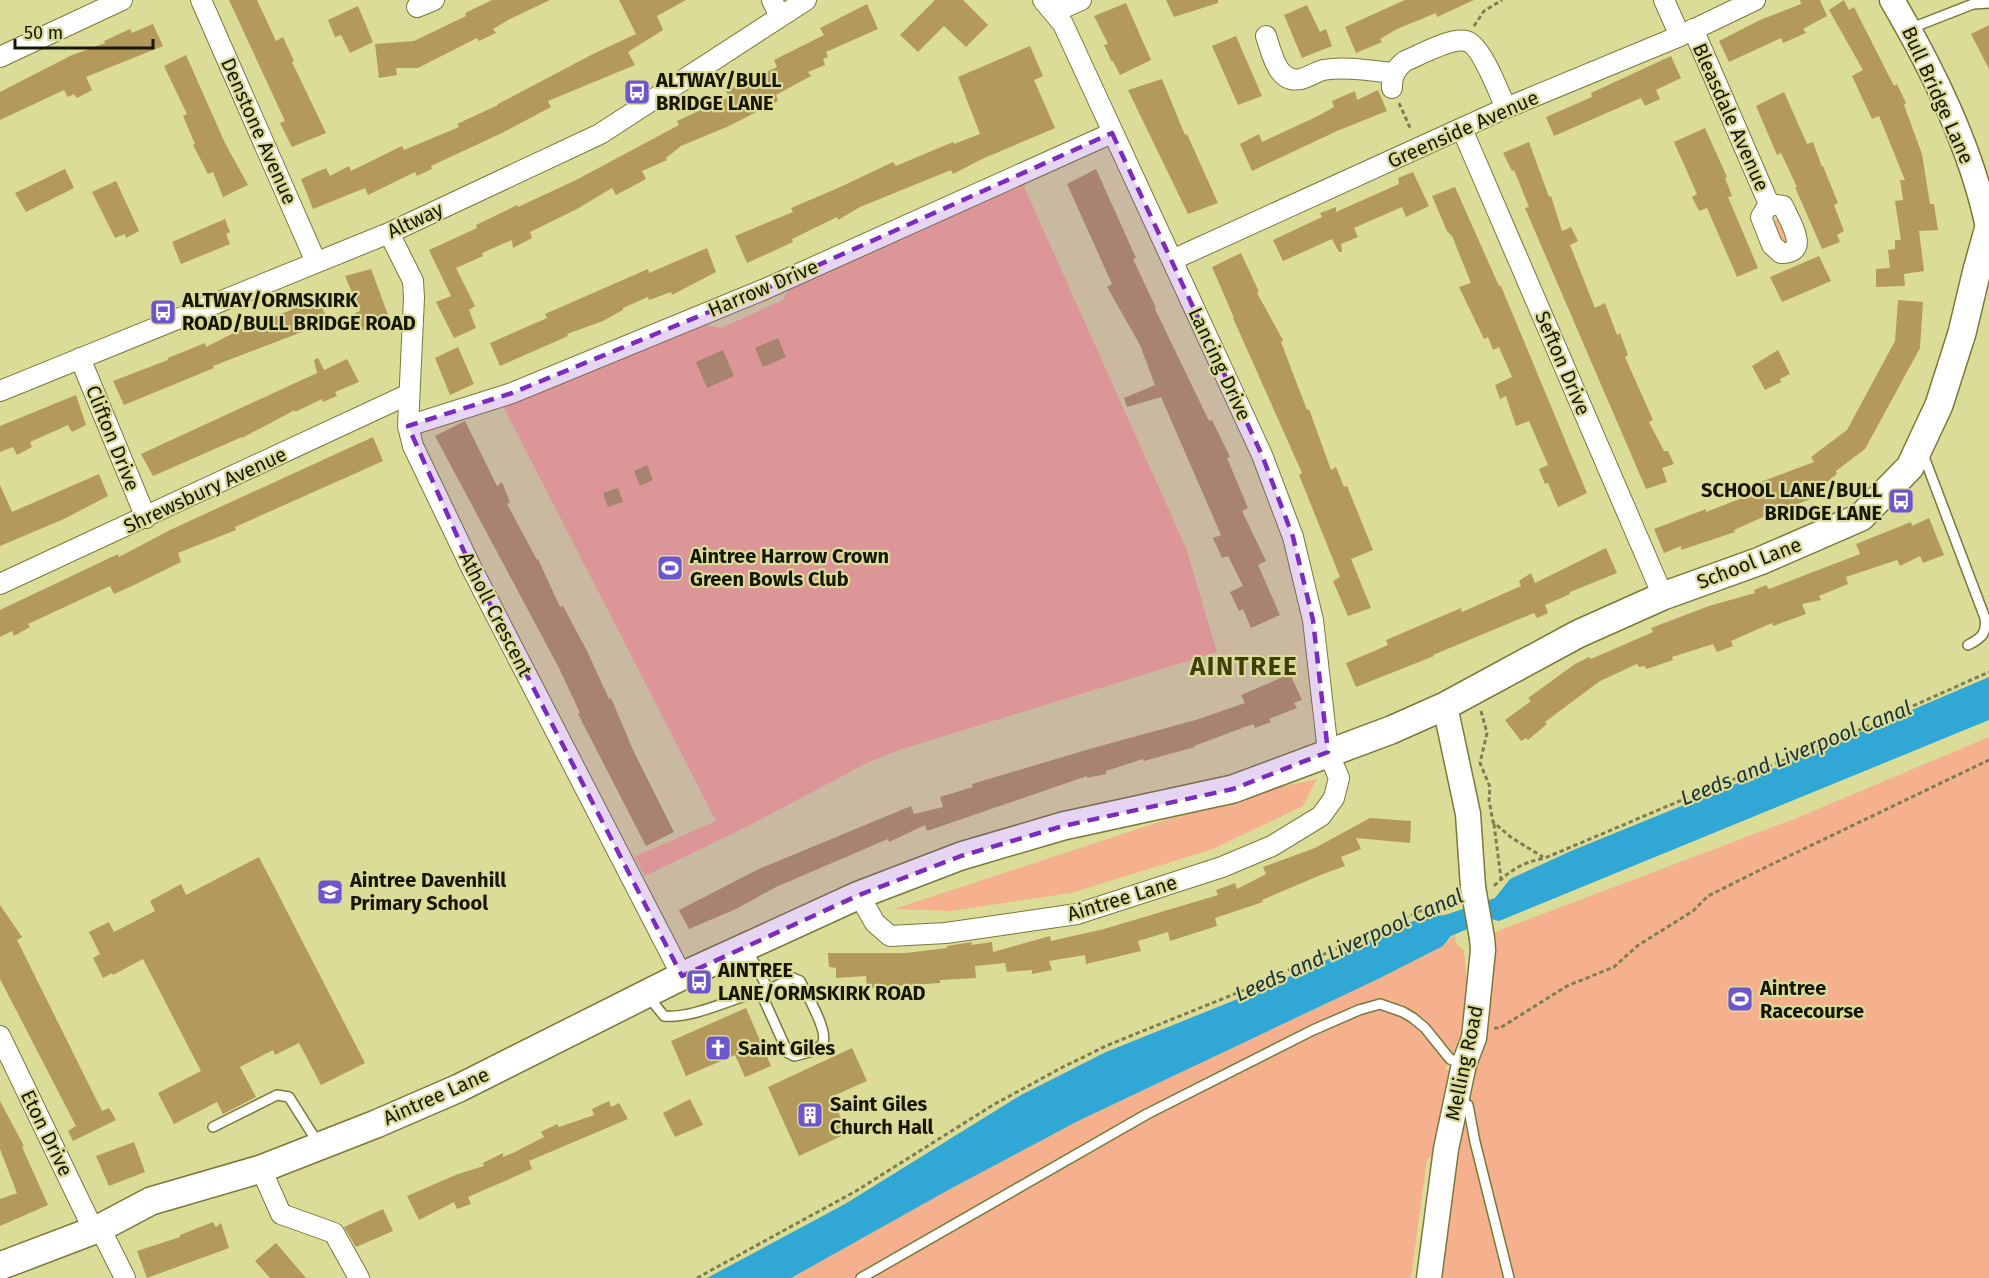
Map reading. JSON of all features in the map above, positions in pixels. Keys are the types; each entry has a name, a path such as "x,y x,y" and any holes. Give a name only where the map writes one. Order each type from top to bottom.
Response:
{"main road":[{"name":"School Lane","path":"1445,706 1578,634 1663,596 1760,561 1861,518 1910,467 1940,405 1962,333 1988,227"},
{"name":"Aintree Lane","path":"0,1266 97,1230 151,1201 261,1168 459,1088 682,976 859,896 961,856 1063,826 1233,789 1391,730 1445,706"}],"street":[{"path":"0,57 122,0"},
{"name":"Denstone Avenue","path":"201,0 316,262"},
{"name":"Altway","path":"0,391 389,233 600,134 776,9 806,0"},
{"path":"1048,6 1081,0"},
{"name":"Bleasdale Avenue","path":"1664,0 1686,33 1769,204"},
{"name":"Greenside Avenue","path":"1172,260 1506,108 1686,33 1755,0"},
{"name":"Bull Bridge Lane","path":"1893,0 1942,96 1958,133 1981,196 1988,227"},
{"name":"Lancing Drive","path":"1048,6 1063,24 1262,455 1293,537 1313,620 1328,752"},
{"path":"1266,36 1279,70 1285,76 1295,80 1322,70 1357,70 1393,80 1399,65 1405,61 1449,42 1465,40 1472,43 1479,53 1506,108"},
{"name":"Sefton Drive","path":"1462,129 1663,596"},
{"name":"Harrow Drive","path":"408,426 512,393 754,293 1112,133"},
{"name":"Atholl Crescent","path":"389,233 412,281 414,298 408,426 413,446 471,567 682,976"},
{"name":"Clifton Drive","path":"80,358 146,518"},
{"name":"Shrewsbury Avenue","path":"0,584 409,394"},
{"name":"Melling Road","path":"1429,1278 1439,1192 1464,1064 1474,1038 1483,950 1473,895 1468,814 1445,706"},
{"name":"Aintree Lane","path":"859,896 875,923 890,936 946,933 1077,914 1222,867 1272,846 1321,816 1334,798 1339,778 1328,752"},
{"name":"Eton Drive","path":"0,1036 97,1230 125,1278"},
{"path":"261,1168 281,1214 334,1233 359,1278"}],"lane":[{"path":"1909,29 1973,4 1989,3"},
{"path":"1920,447 1985,618 1986,628 1982,635 1968,645"},
{"path":"647,994 664,1016 671,1017 685,1015 751,993 764,991 794,978 800,981 824,1030 824,1040 821,1045 794,1056 788,1053 764,991 746,947"},
{"path":"861,1278 1147,1114 1313,1030 1359,1010 1380,1004 1392,1006 1413,1018 1450,1059 1464,1064"},
{"path":"213,1127 277,1095 289,1097 320,1146"},
{"path":"1457,1100 1468,1105 1509,1278"}],"path":[{"path":"1465,40 1484,10 1502,0"},
{"path":"1393,80 1419,149"},
{"path":"697,1278 856,1191 993,1106 1108,1045 1242,991 1420,911 1449,908 1501,880 1516,867 1545,858 1708,789 1832,742 1989,672"},
{"path":"1474,690 1487,733 1480,763 1490,787 1489,800 1501,880"},
{"path":"1475,1030 1500,1028 1567,986 1614,967 1637,946 1693,910 1708,896 1989,760"},
{"path":"1493,822 1512,838 1545,858"}],"highlighted area":[{"path":"1112,133 1262,455 1293,537 1313,620 1328,752 1233,789 1063,826 961,856 859,895 682,976 471,567 408,426 512,393 765,289"}],"shaded area":[{"path":"1021,180 1186,548 1217,652 899,750 867,763 748,826 645,876 634,857 716,821 502,404 698,323 721,328 783,300 794,279"},
{"path":"1779,220 1789,241 1783,245 1773,222"},
{"name":"Aintree Racecourse","path":"1989,737 1989,1278 1442,1278 1456,1164 1462,1141 1427,1159 1411,1278 791,1278 1078,1121 1378,979 1443,946 1455,934 1456,944 1464,950 1467,983 1462,1033 1445,1070 1481,1058 1490,1010 1491,987 1487,935 1794,819"},
{"path":"1317,779 1303,806 1213,849 1071,893 951,911 894,909 1162,821 1280,787"}],"water":[{"path":"1989,677 1989,720 1499,921 1491,919 1451,936 1443,946 1378,979 1078,1121 791,1278 707,1278 845,1204 1021,1095 1106,1052 1255,992 1422,917 1445,915 1495,898 1510,879 1571,851 1816,751"}],"building":[{"path":"229,0 257,0 276,41 283,37 294,61 292,62 326,133 292,147 280,123 285,121"},
{"path":"492,0 550,0 510,19 493,29 496,33 479,41 477,38 418,68 396,68 397,75 379,78 375,44 414,41 466,16 465,13"},
{"path":"619,0 686,0 657,16 663,30 628,52 635,65 548,101 551,107 431,166 432,169 417,176 415,172 368,195 365,188 313,209 301,179 326,168 330,176 349,166 351,171 402,146 404,150 459,127 457,124 636,34"},
{"path":"935,0 963,0 988,25 966,47 944,26 918,52 900,35"},
{"path":"1166,0 1218,0 1218,3 1174,17"},
{"path":"1405,0 1474,0 1437,17 1436,13 1397,29 1380,39 1382,42 1356,53 1345,27"},
{"path":"1800,0 1820,0 1827,16 1803,29 1806,33 1783,43 1781,38 1729,62 1719,41 1760,20 1801,4"},
{"path":"1844,0 1849,10 1854,7 1894,86 1897,84 1906,103 1904,105 1922,154 1930,204 1934,204 1938,230 1919,231 1924,271 1904,274 1905,286 1876,287 1876,269 1890,268 1888,250 1895,249 1895,240 1901,240 1895,201 1903,200 1900,180 1905,180 1879,116 1872,119 1852,76 1863,70 1829,10"},
{"path":"1126,3 1151,60 1120,75 1104,45 1108,44 1094,16"},
{"path":"867,4 878,29 826,52 828,57 823,59 825,65 808,72 811,76 776,95 778,101 729,126 681,146 666,158 667,160 642,171 646,179 616,195 612,188 577,209 530,232 532,238 513,248 512,240 456,268 475,306 469,310 476,328 454,338 436,302 451,296 429,250 477,228 476,225 517,205 518,207 576,180 679,125 677,121 729,97 726,91 777,67 774,60 824,35 820,28"},
{"path":"1307,5 1320,32 1326,29 1332,46 1302,58 1284,15"},
{"path":"358,6 373,42 350,53 341,35 335,37 328,20"},
{"path":"153,24 163,46 86,77 92,90 77,98 74,94 68,97 64,90 0,120 0,92 70,56 105,43 104,41 130,29 132,33"},
{"path":"1989,25 1989,69 1971,34"},
{"path":"1236,36 1262,96 1238,105 1212,46"},
{"path":"1030,46 1043,76 1034,80 1055,128 953,174 951,170 860,207 838,220 837,217 792,239 793,242 747,263 735,236 793,212 791,208 893,162 896,166 953,142 954,144 980,134 958,77"},
{"path":"186,55 225,143 248,185 223,197 213,172 208,174 193,145 195,144 183,116 187,114 164,66"},
{"path":"1671,56 1681,78 1656,90 1660,99 1645,106 1641,98 1554,136 1546,117 1592,97 1591,93"},
{"path":"1162,79 1185,135 1187,134 1218,203 1188,214 1128,90"},
{"path":"1378,90 1387,111 1337,131 1252,171 1240,144 1259,134 1262,142 1318,116 1334,107 1332,101 1355,91 1357,100"},
{"path":"1784,92 1807,144 1813,142 1838,203 1834,205 1844,231 1837,235 1840,242 1822,249 1795,187 1797,187 1781,153 1777,155 1756,106"},
{"path":"1705,128 1727,177 1725,178 1732,196 1728,197 1758,268 1737,277 1707,208 1699,211 1692,197 1697,194 1674,142"},
{"path":"1529,142 1549,197 1551,196 1562,231 1571,227 1578,241 1570,245 1595,308 1605,303 1617,335 1620,333 1628,355 1625,357 1653,420 1649,422 1664,451 1668,451 1674,464 1662,468 1667,482 1646,489 1525,208 1529,207 1514,170 1512,171 1503,153"},
{"path":"65,169 74,188 26,212 15,193"},
{"path":"1096,169 1136,258 1133,259 1155,309 1209,421 1212,420 1230,457 1227,458 1248,508 1242,511 1266,561 1258,565 1280,615 1251,628 1243,609 1239,611 1230,592 1243,586 1228,556 1222,558 1213,538 1221,535 1161,397 1127,407 1124,398 1155,385 1140,345 1107,287 1112,284 1067,184"},
{"path":"1413,172 1429,206 1406,217 1402,207 1354,228 1358,237 1341,244 1342,252 1339,252 1332,239 1283,261 1273,240 1322,217 1320,213 1336,207 1336,212 1399,184 1398,178"},
{"path":"116,181 139,231 126,238 125,234 115,238 92,192"},
{"path":"1455,187 1499,286 1501,286 1587,493 1558,507 1539,469 1548,465 1529,421 1516,426 1506,396 1500,399 1495,385 1512,377 1499,347 1493,350 1488,337 1484,339 1459,287 1471,283 1452,236 1447,231 1432,196"},
{"path":"225,219 230,232 226,234 230,244 181,264 172,242"},
{"path":"707,248 716,272 672,295 671,292 649,300 648,297 623,308 603,321 567,334 568,336 500,366 490,343 547,318 545,314 648,269 649,273"},
{"path":"1241,253 1259,292 1257,293 1283,340 1281,342 1331,470 1336,467 1344,487 1347,486 1373,550 1351,559 1371,608 1348,616 1333,581 1340,577 1299,475 1302,473 1212,267"},
{"path":"1819,256 1831,281 1782,302 1770,277"},
{"path":"371,269 390,320 362,330 355,313 360,311 345,276"},
{"path":"318,299 326,316 321,319 323,324 213,366 214,368 124,405 113,381 205,343 206,347 265,317 266,320"},
{"path":"1898,300 1923,302 1920,348 1865,449 1836,471 1837,474 1814,492 1816,497 1763,517 1734,530 1735,532 1681,550 1681,546 1664,553 1654,529 1758,492 1755,484 1814,462 1811,457 1847,430 1895,341"},
{"path":"778,338 786,357 763,367 755,348"},
{"path":"458,347 474,384 450,395 435,358"},
{"path":"723,350 734,376 707,388 696,362"},
{"path":"1778,350 1790,374 1780,379 1781,382 1765,390 1752,366"},
{"path":"318,358 324,370 347,359 359,382 335,392 337,396 323,402 322,399 295,412 295,410 242,438 153,476 141,454 317,373 314,360"},
{"path":"76,395 86,425 72,432 68,425 30,442 32,447 17,455 13,447 0,452 0,426"},
{"path":"465,421 497,486 502,482 510,502 507,504 538,559 560,607 563,606 587,651 609,699 611,698 633,750 674,832 646,846 578,714 580,713 559,668 435,436"},
{"path":"373,437 383,461 235,527 236,530 178,553 181,562 132,586 114,594 110,586 28,624 30,627 14,636 12,631 0,637 0,610 118,554 119,557 170,530"},
{"path":"647,465 653,480 640,486 634,471"},
{"path":"99,474 108,496 64,519 0,546 0,485 12,512"},
{"path":"618,488 623,502 608,507 603,493"},
{"path":"1929,518 1944,555 1923,563 1920,556 1900,566 1897,560 1846,577 1848,584 1819,596 1821,600 1802,604 1806,614 1773,626 1772,623 1731,641 1733,646 1717,652 1713,644 1672,657 1673,660 1647,669 1637,664 1600,681 1545,722 1547,724 1528,740 1526,738 1521,741 1505,720 1531,701 1528,698 1575,664 1589,657 1591,659 1653,632 1651,628 1709,606 1755,593 1754,590 1766,585 1769,589 1860,554 1856,544 1911,522 1912,526"},
{"path":"1606,548 1617,573 1545,605 1548,613 1537,618 1534,613 1356,687 1346,663 1388,645 1386,640 1461,608 1462,612 1521,586 1519,581 1531,573 1535,583"},
{"path":"1290,674 1302,700 1294,703 1297,708 1269,719 1271,722 1255,728 1253,724 1195,747 1144,761 1143,759 1106,771 1106,774 1087,778 1087,776 927,831 925,825 889,842 888,839 776,887 736,909 689,929 679,910 759,869 911,806 914,814 943,807 940,797 973,787 972,784 1199,719 1245,703 1241,695"},
{"path":"1370,818 1411,821 1410,843 1356,838 1361,849 1341,857 1345,866 1262,900 1263,902 1215,918 1217,926 1170,941 1168,932 1138,941 1141,951 1086,964 1085,955 1049,961 1052,970 1032,974 1032,970 1007,972 1005,963 975,966 976,978 867,988 866,976 836,978 836,968 829,967 828,953 906,953 947,948 947,946 972,942 971,945 992,942 993,952 1050,936 1051,941 1104,929 1218,895 1216,890 1235,883 1237,889 1266,874 1263,867 1315,848"},
{"path":"259,857 365,1063 321,1085 299,1043 275,1055 273,1050 240,1067 256,1097 223,1114 217,1102 174,1124 158,1093 201,1071 143,959 103,978 93,958 100,954 89,932 109,922 114,932 155,911 150,901 181,884 186,895"},
{"path":"0,905 22,937 17,940 102,1111 109,1108 116,1120 73,1141 68,1131 76,1126 0,979"},
{"name":"Saint Giles","path":"746,1008 771,1066 745,1077 735,1055 686,1076 671,1041"},
{"name":"Saint Giles Church Hall","path":"852,1048 867,1081 831,1097 848,1133 799,1156 768,1087"},
{"path":"690,1099 703,1125 675,1137 663,1113"},
{"path":"0,1101 24,1146 22,1147 48,1205 0,1226 0,1199 17,1193 0,1149"},
{"path":"609,1101 611,1107 619,1103 628,1119 529,1161 532,1169 468,1197 471,1204 457,1209 454,1202 419,1220 407,1196 458,1174 484,1166 483,1163 503,1153 503,1157 515,1152 544,1137 541,1132 557,1124 559,1127 594,1115 592,1109"},
{"path":"134,1142 145,1172 109,1186 96,1156"},
{"path":"383,1209 393,1231 356,1247 344,1227"},
{"path":"213,1222 216,1227 221,1223 229,1248 147,1278 137,1251 180,1237 180,1235"},
{"path":"276,1243 306,1278 270,1278 255,1261"}],"place":[{"name":"ALTWAY/BULL BRIDGE LANE","path":"637,92"},
{"name":"ALTWAY/ORMSKIRK ROAD/BULL BRIDGE ROAD","path":"163,312"},
{"name":"SCHOOL LANE/BULL BRIDGE LANE","path":"1901,501"},
{"name":"Aintree Harrow Crown Green Bowls Club","path":"670,568"},
{"name":"Aintree Davenhill Primary School","path":"330,892"},
{"name":"AINTREE LANE/ORMSKIRK ROAD","path":"699,982"},
{"name":"Aintree Racecourse","path":"1740,999"},
{"name":"Saint Giles","path":"718,1048"},
{"name":"Saint Giles Church Hall","path":"810,1115"}],"district":[{"name":"AINTREE","path":"1244,666"}],"water label":[{"name":"Leeds and Liverpool Canal","path":"1796,753"},
{"name":"Leeds and Liverpool Canal","path":"1349,945"}]}
